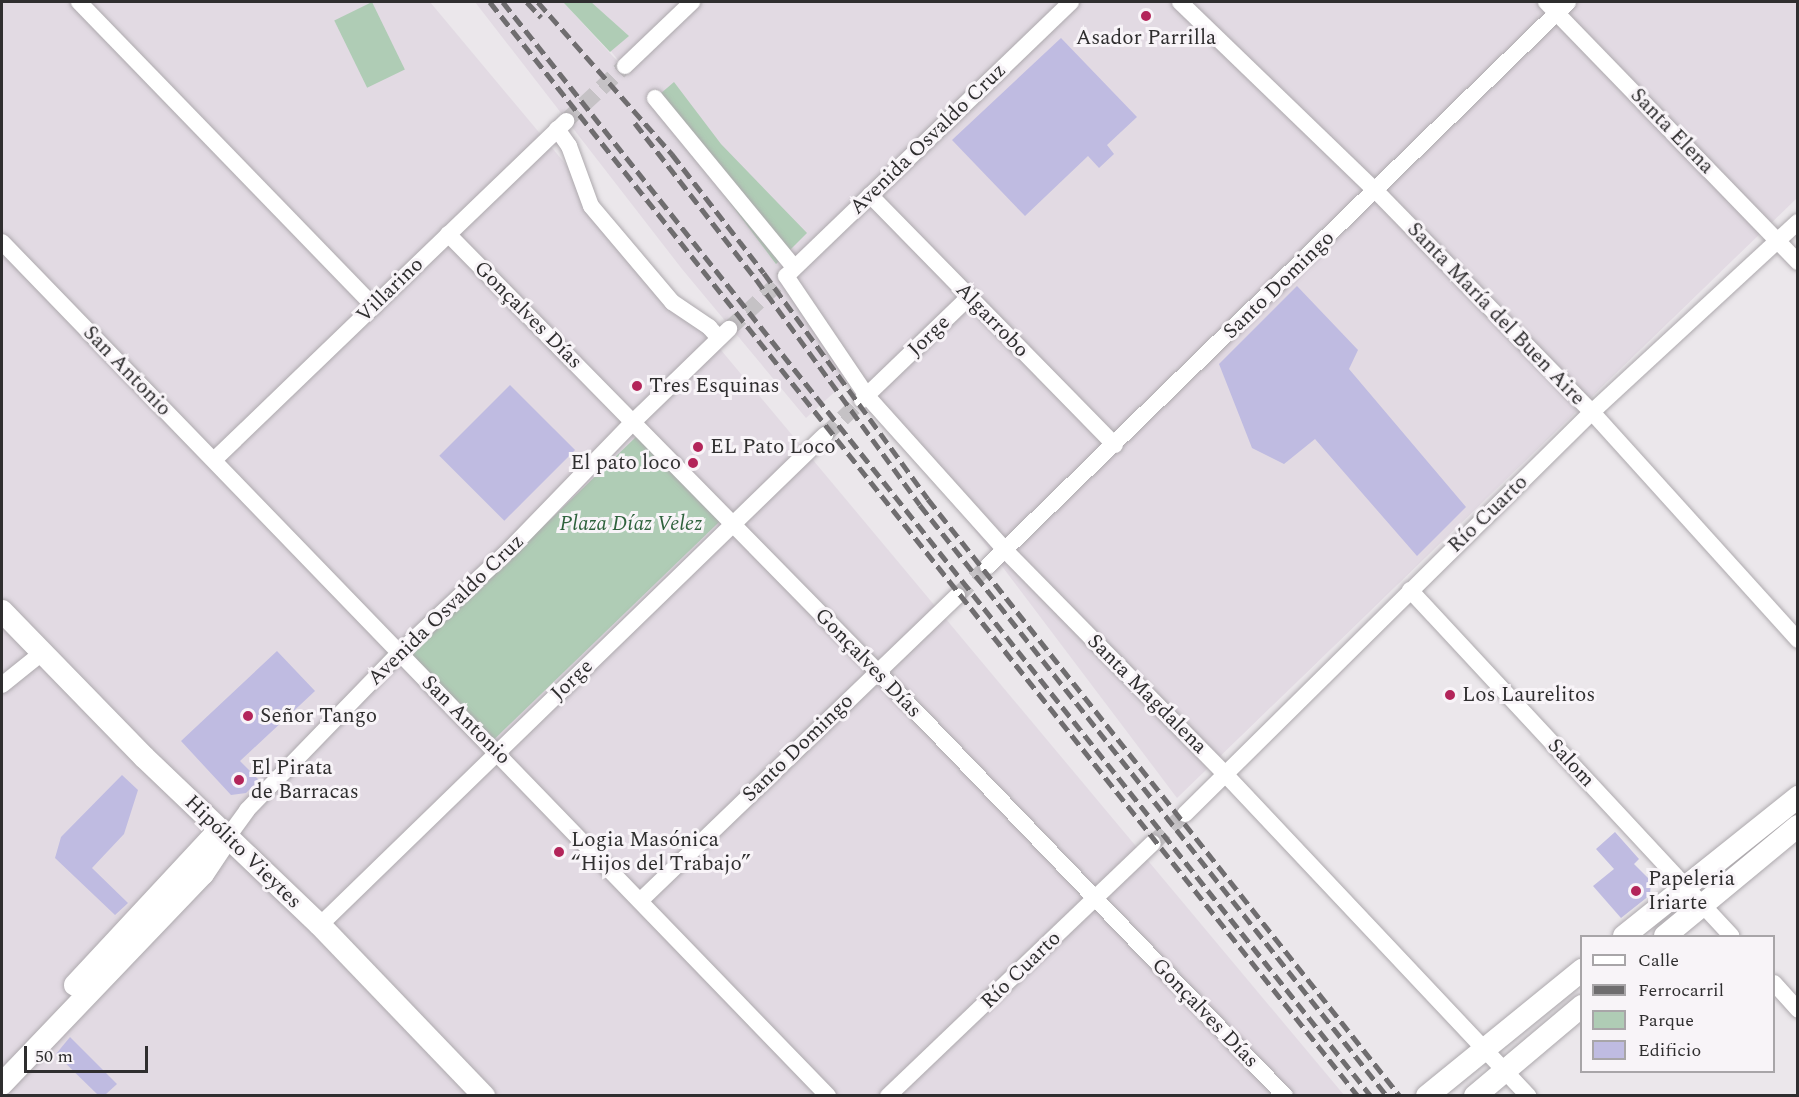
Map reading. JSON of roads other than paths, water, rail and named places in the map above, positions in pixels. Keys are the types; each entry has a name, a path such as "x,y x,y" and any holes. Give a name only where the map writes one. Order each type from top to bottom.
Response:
{"main road":[{"name":"Hipólito Vieytes","path":"2,611 223,834 320,925 484,1095"},
{"path":"1625,935 1797,797"},
{"path":"1666,935 1797,826"},
{"name":"Avenida Osvaldo Cruz","path":"2,1064 223,834"},
{"name":"Avenida Osvaldo Cruz","path":"2,1084 202,874 223,834"},
{"path":"1427,1095 1580,971"},
{"path":"1475,1095 1580,1007"}],"street":[{"path":"79,2 374,306"},
{"path":"625,66 692,2"},
{"name":"Avenida Osvaldo Cruz","path":"790,272 1071,2"},
{"name":"Santa María del Buen Aire","path":"1180,2 1376,191 1592,412 1797,640"},
{"name":"Santo Domingo","path":"988,566 1376,191 1557,5"},
{"name":"Santa Elena","path":"1557,5 1797,262"},
{"name":"Santa Magdalena","path":"655,98 790,272 865,398 1005,550 1227,775 1529,1095"},
{"name":"Villarino","path":"214,460 562,125 591,206 672,302 709,327 724,333"},
{"name":"Algarrobo","path":"870,195 1114,445"},
{"name":"Río Cuarto","path":"1185,814 1592,412 1797,222"},
{"name":"Gonçalves Días","path":"448,234 877,671 1285,1095"},
{"name":"San Antonio","path":"2,242 828,1095"},
{"name":"Jorge","path":"865,398 969,297"},
{"name":"Avenida Osvaldo Cruz","path":"223,834 399,653 509,550 633,422 724,333"},
{"name":"Jorge","path":"320,925 825,435"},
{"name":"Salom","path":"1410,590 1730,935"},
{"name":"Santo Domingo","path":"640,901 957,596"},
{"path":"2,685 42,653"},
{"name":"Río Cuarto","path":"888,1095 1153,843"},
{"path":"1775,985 1797,1010"}],"tunnel":[{"path":"566,121 625,66"},
{"path":"729,329 786,276"},
{"path":"825,435 862,400"},
{"path":"957,596 988,566"},
{"path":"1153,843 1185,814"}],"railway":[{"path":"490,2 1358,1096"},
{"path":"503,2 1371,1096"},
{"path":"527,2 541,17"},
{"path":"538,2 672,154 764,273 928,499 1400,1096"},
{"path":"635,123 756,279 920,505 1387,1096"}],"place":[{"name":"Asador Parrilla","path":"1146,16"},
{"name":"Tres Esquinas","path":"637,386"},
{"name":"EL Pato Loco","path":"698,447"},
{"name":"El pato loco","path":"693,463"},
{"name":"Los Laurelitos","path":"1450,695"},
{"name":"Señor Tango","path":"248,716"},
{"name":"El Pirata de Barracas","path":"239,780"},
{"name":"Logia Masónica “Hijos del Trabajo”","path":"559,852"},
{"name":"Papeleria Iriarte","path":"1636,891"}],"park label":[{"name":"Plaza Díaz Velez","path":"631,524"}]}
